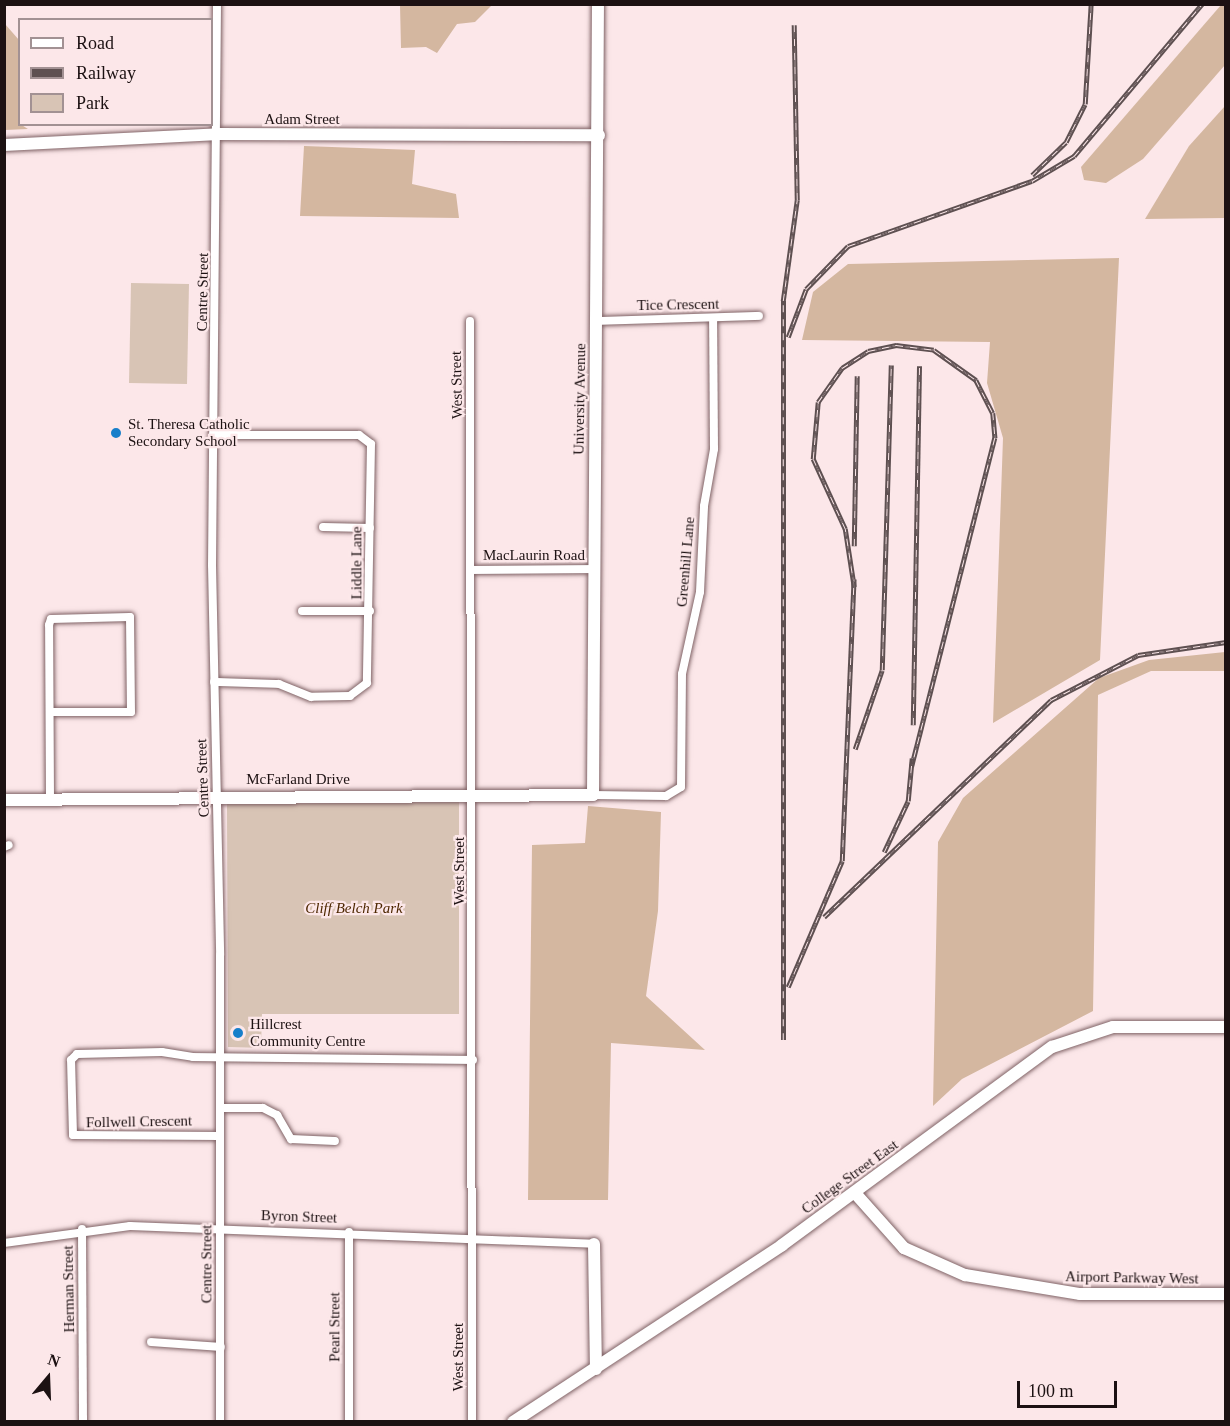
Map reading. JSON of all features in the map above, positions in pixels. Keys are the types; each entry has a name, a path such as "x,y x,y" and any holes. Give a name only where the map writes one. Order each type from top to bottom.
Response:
{"street":[{"name":"Centre Street","path":"217,4 219,134 213,435 214,682 218,794 220,1422"},
{"name":"University Avenue","path":"593,795 599,135 598,4"},
{"name":"Adam Street","path":"4,145 219,134 599,135"},
{"name":"Tice Crescent","path":"597,321 759,316"},
{"name":"Greenhill Lane","path":"593,795 666,796 681,787 682,674 700,592 704,506 714,450 713,318"},
{"name":"West Street","path":"470,321 473,570 472,1422"},
{"name":"Liddle Lane","path":"213,435 367,437 370,528 370,674 357,694 311,698 279,684 214,682"},
{"path":"324,527 370,528"},
{"name":"MacLaurin Road","path":"473,570 595,569"},
{"path":"302,611 370,611"},
{"path":"50,712 131,712 130,617 51,619 50,712 50,798"},
{"name":"McFarland Drive","path":"4,800 218,794 593,795"},
{"name":"College Street East","path":"513,1422 596,1369 855,1193 995,1086 1062,1043 1113,1027 1226,1027"},
{"name":"Follwell Crescent","path":"219,1057 77,1054 69,1074 73,1136 219,1136"},
{"path":"219,1057 473,1060"},
{"path":"220,1108 263,1108 277,1115 291,1139 335,1141"},
{"name":"Airport Parkway West","path":"855,1193 904,1248 965,1275 1080,1294 1226,1294"},
{"name":"Byron Street","path":"4,1243 31,1243 81,1229 220,1228 594,1244"},
{"name":"Herman Street","path":"81,1229 83,1422"},
{"name":"Pearl Street","path":"348,1422 349,1232"},
{"path":"594,1244 596,1369"},
{"path":"151,1342 220,1347"}],"green space":[{"path":"131,283 189,284 187,384 129,383"},
{"name":"Cliff Belch Park","path":"459,802 459,1014 262,1014 261,1048 228,1047 227,804"}],"shaded area":[{"path":"493,4 475,22 457,24 437,53 426,47 401,48 400,5"},
{"path":"1221,5 1225,5 1225,65 1143,159 1106,183 1084,180 1081,167"},
{"path":"5,24 18,39 18,126 28,129 5,130"},
{"path":"1225,106 1225,218 1145,219 1189,146"},
{"path":"304,146 415,150 412,184 456,194 459,218 300,216"},
{"path":"1119,258 1100,660 993,723 1003,438 987,383 990,342 802,340 813,292 848,264"},
{"path":"1225,652 1225,671 1151,671 1098,695 1093,1011 962,1079 933,1106 938,842 963,798 1099,678 1149,660"},
{"path":"588,806 661,812 658,911 646,996 705,1050 611,1043 608,1200 528,1200 532,845 585,843"}],"railway":[{"path":"1032,175 1066,142 1085,104 1091,4"},
{"path":"788,337 806,289 848,246 1032,181 1074,156 1202,4"},
{"path":"783,1040 783,301 797,200 794,25"},
{"path":"854,587 845,529 813,459 818,402 842,368 868,351 896,345 934,350 976,380 993,413 995,438 912,767"},
{"path":"855,749 882,670 891,365"},
{"path":"913,725 919,366"},
{"path":"854,546 857,376"},
{"path":"788,987 842,861 854,579"},
{"path":"824,917 1051,700 1138,655 1226,642"},
{"path":"884,852 908,801 912,758"}],"place":[{"name":"St. Theresa Catholic Secondary School","path":"116,433"},
{"name":"Hillcrest Community Centre","path":"238,1033"}]}
